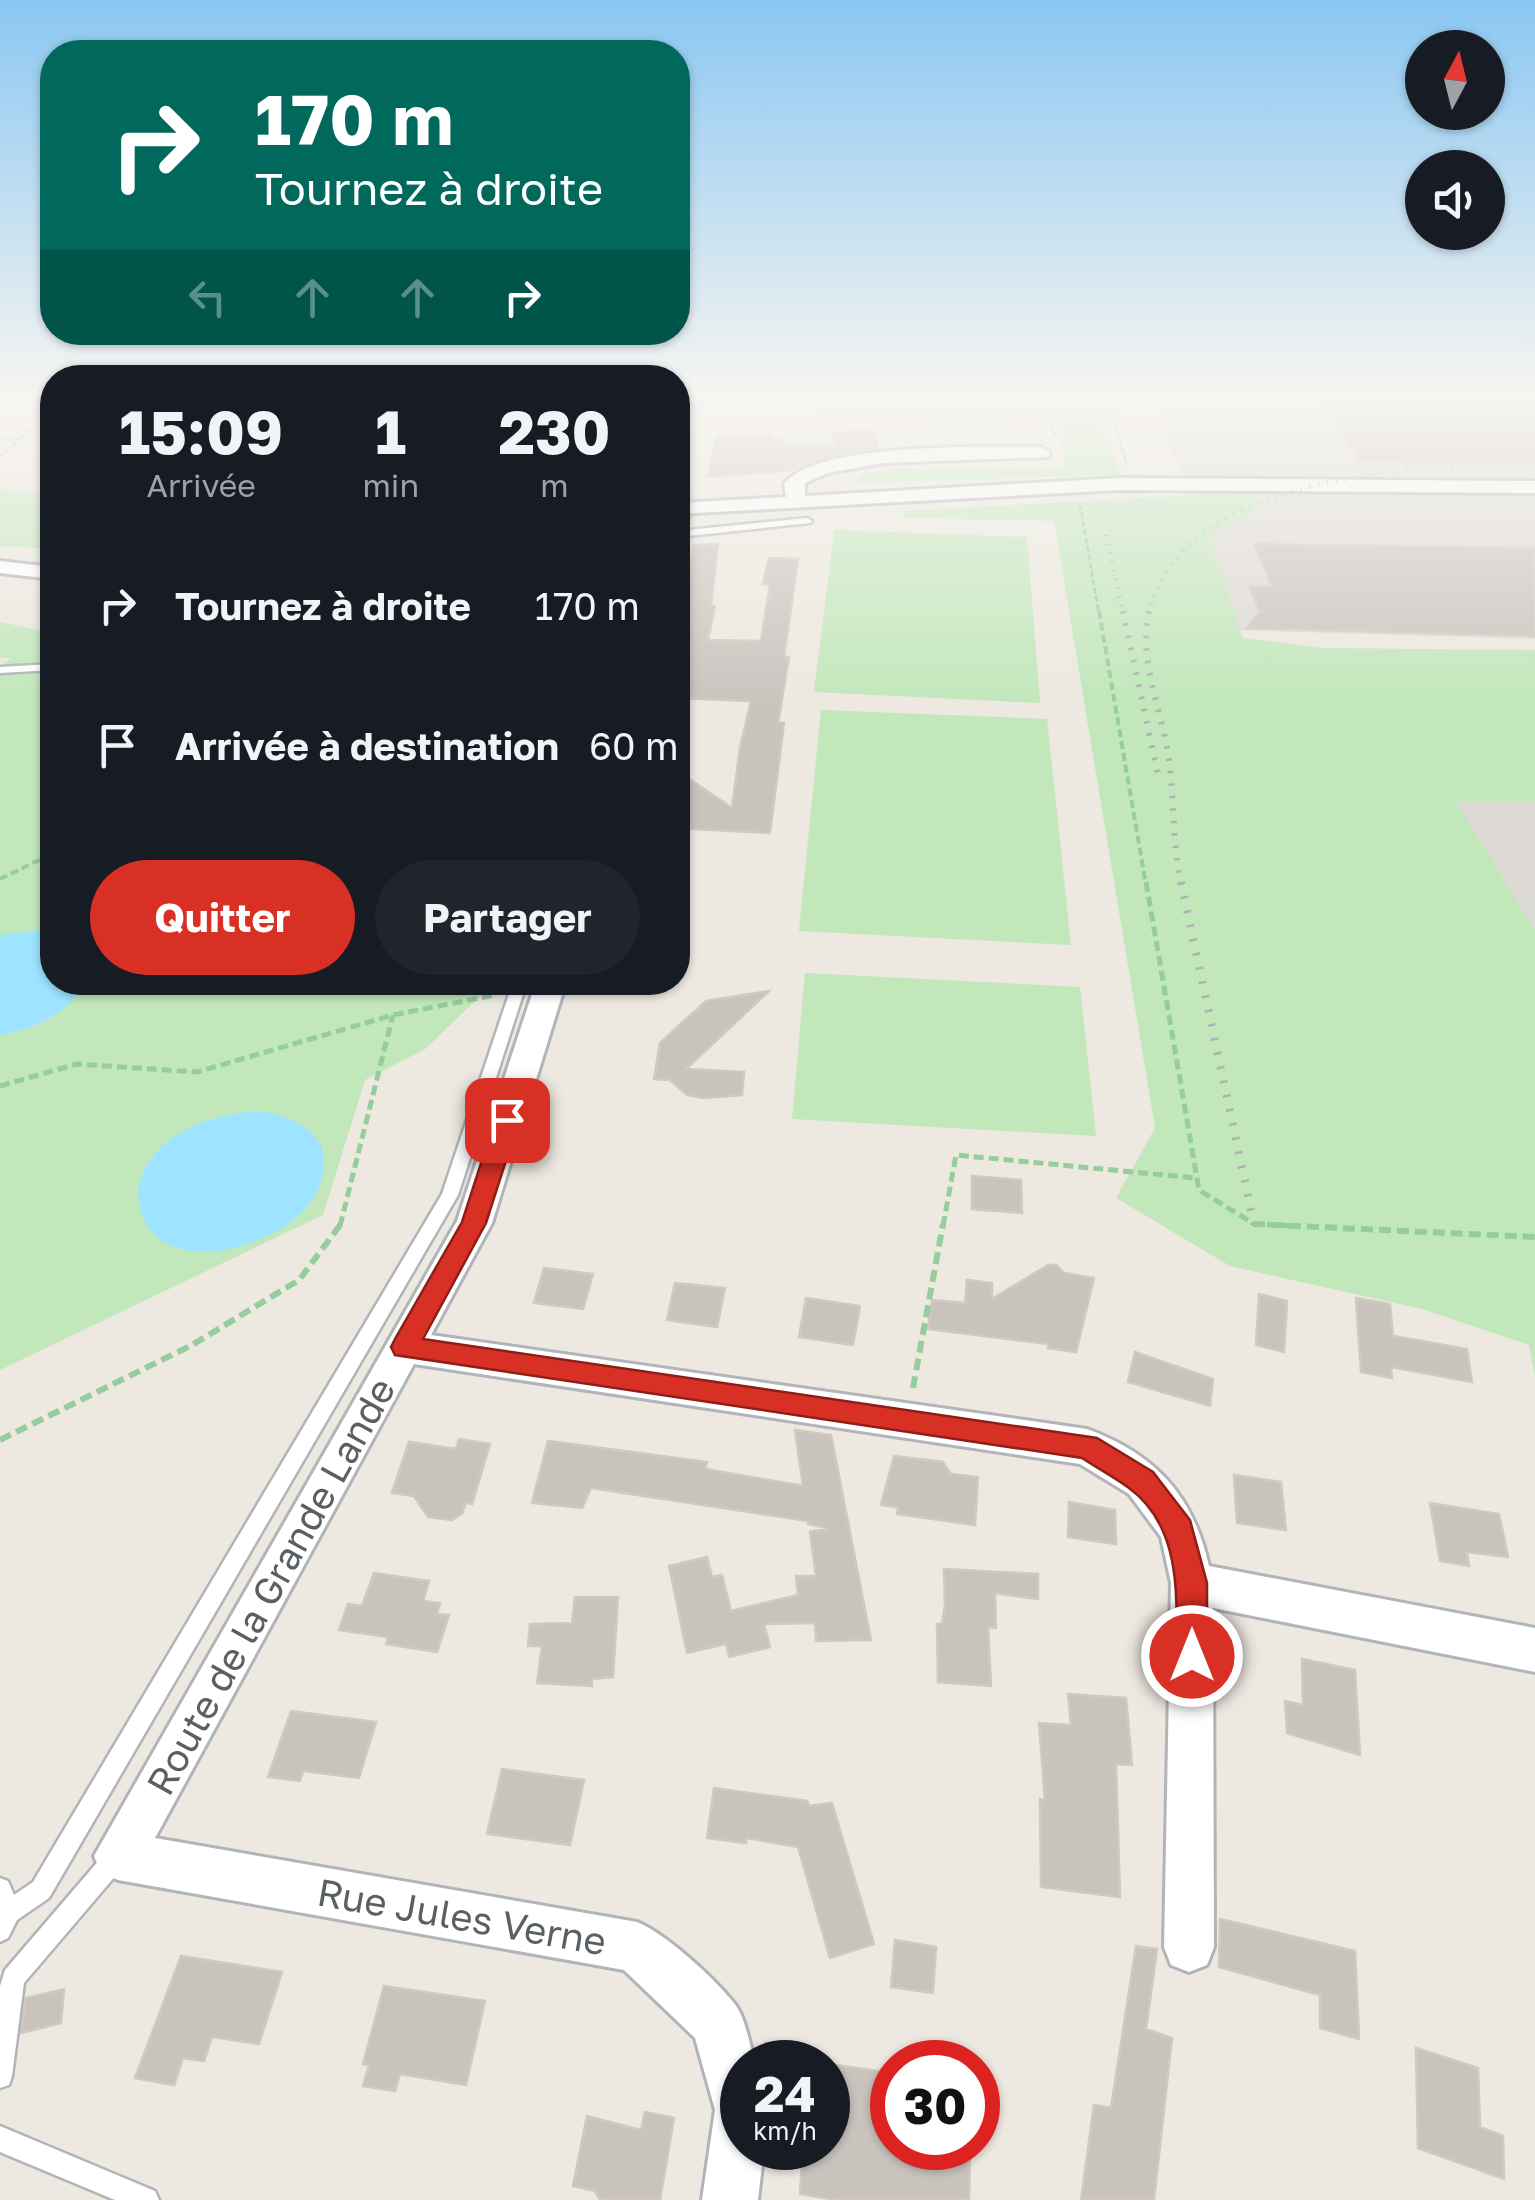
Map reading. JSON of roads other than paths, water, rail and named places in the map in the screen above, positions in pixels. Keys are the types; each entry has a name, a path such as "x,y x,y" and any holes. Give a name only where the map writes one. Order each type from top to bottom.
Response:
{"street":[{"path":"690,515 820,501"},
{"path":"0,553 40,556"},
{"path":"0,567 40,572"},
{"name":"Route de la Grande Lande","path":"118,1856 474,1223 528,995"},
{"path":"404,1347 1087,1446 1143,1481 1180,1530 1192,1583 1189,1947"},
{"path":"1192,1583 1535,1650"},
{"name":"Rue Jules Verne","path":"118,1856 638,1947 718,2023 742,2110 730,2200"}],"lane":[{"path":"690,516 807,521"},
{"path":"0,670 40,668"},
{"path":"4,1921 41,1890 450,1195 526,995"},
{"path":"0,2076 13,1978 118,1856"},
{"path":"0,1888 4,1921"},
{"path":"0,2140 146,2200"}],"water":[{"path":"40,930 40,995 77,995 49,1018 0,1035 0,935"},
{"path":"260,1111 298,1123 309,1130 322,1149 324,1162 319,1187 302,1213 267,1236 216,1251 177,1248 151,1230 139,1204 143,1174 164,1145 202,1122"}],"railway":[{"path":"1149,614 1160,584 1196,538 1265,501"},
{"path":"1106,535 1123,614"},
{"path":"1123,611 1158,775"},
{"path":"1149,611 1149,670 1170,767 1181,885"},
{"path":"1181,882 1254,1224"}]}
